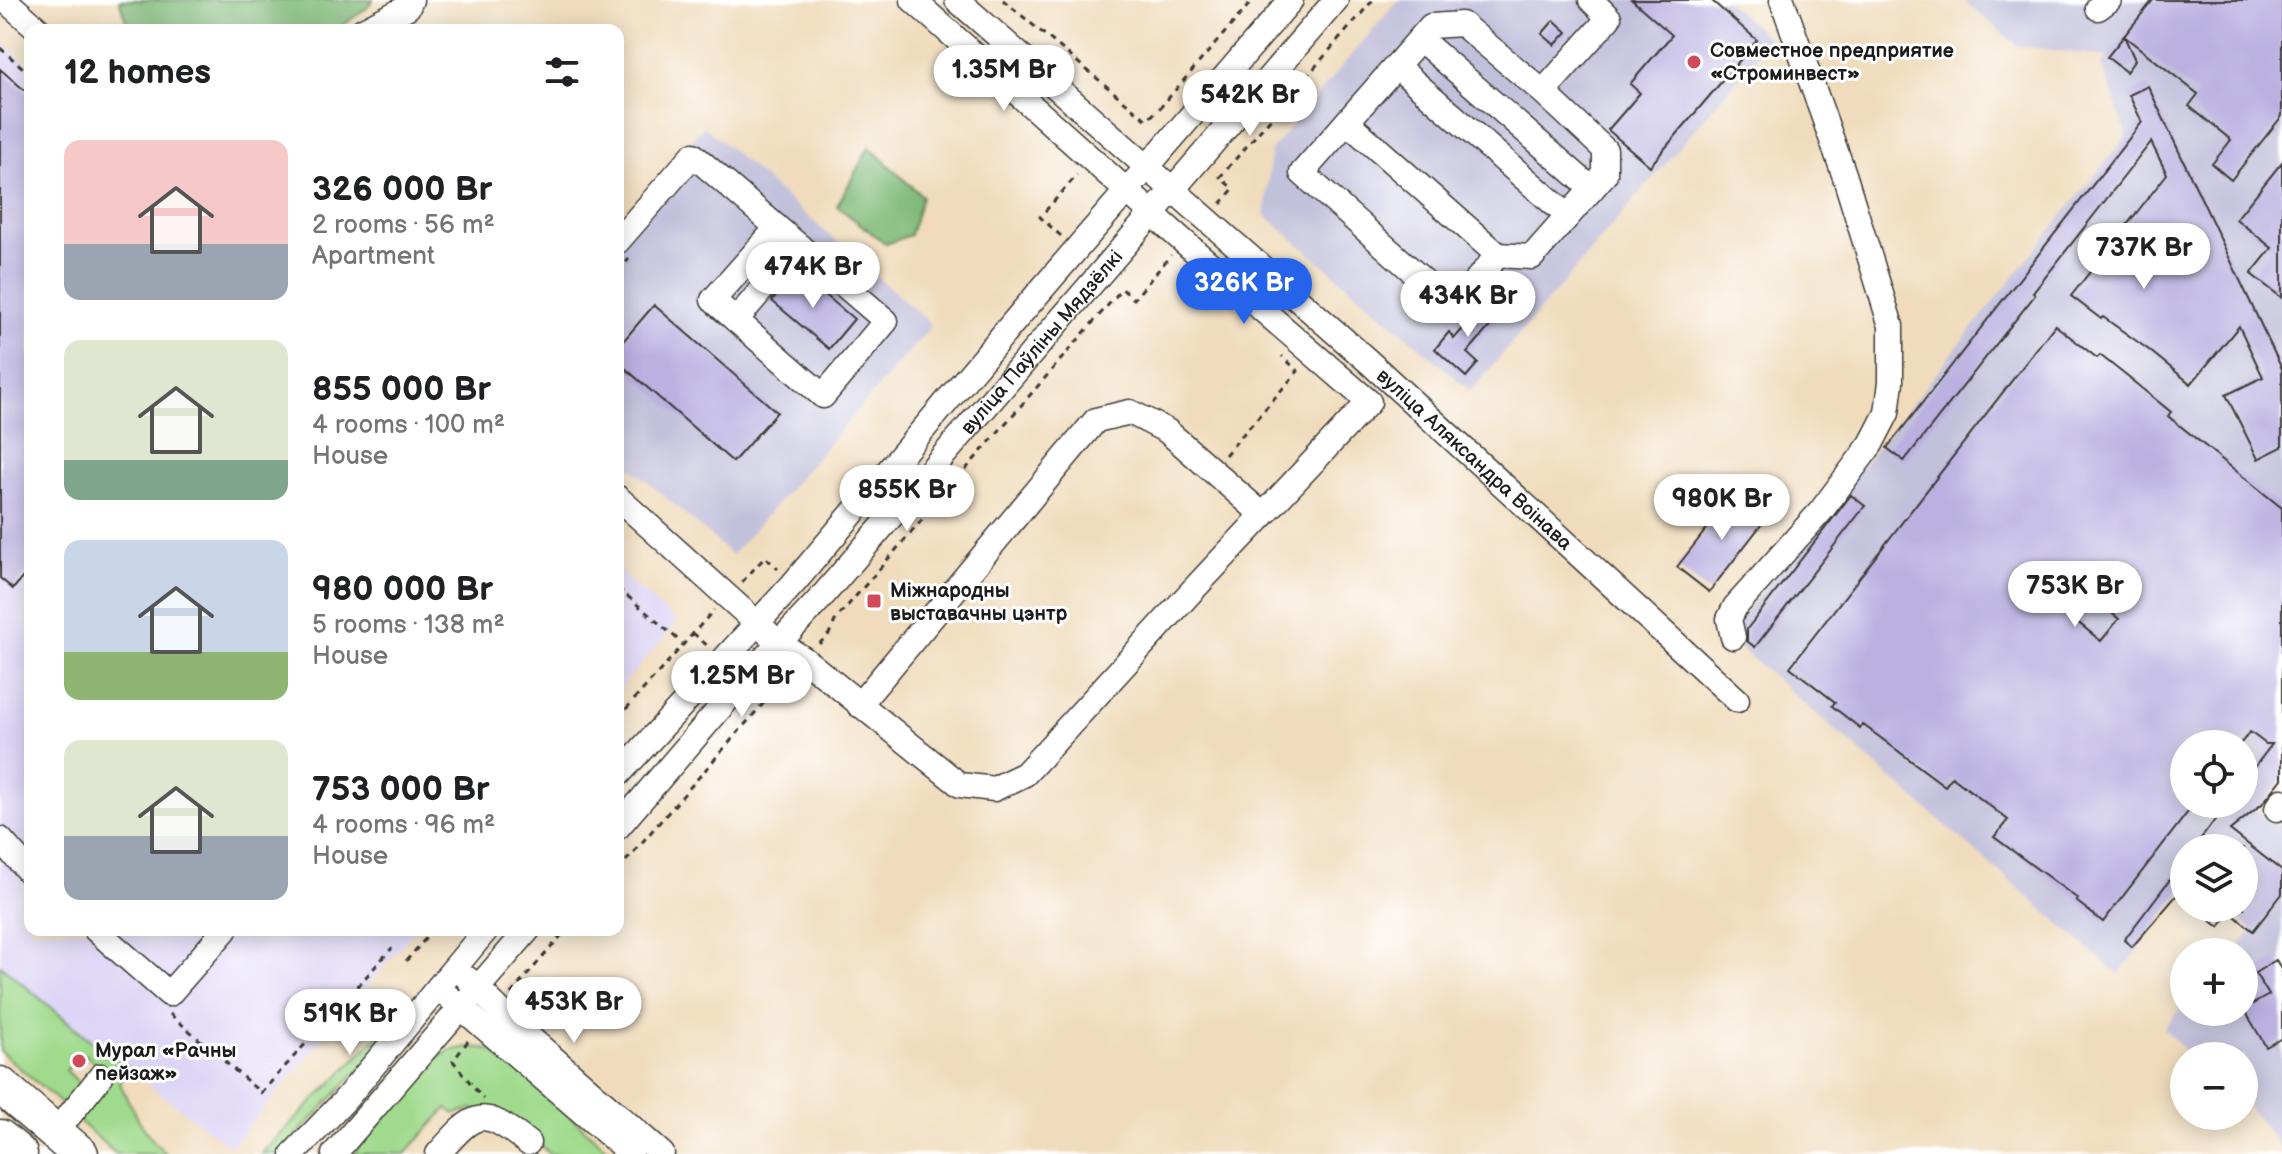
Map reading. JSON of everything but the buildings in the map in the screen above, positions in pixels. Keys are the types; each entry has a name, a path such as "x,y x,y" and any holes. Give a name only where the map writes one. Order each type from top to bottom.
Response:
{"highway":[{"path":"0,1085 68,1143"},
{"path":"0,1138 19,1154"}],"street":[{"path":"5,0 32,24"},
{"path":"375,24 408,7 411,0"},
{"name":"вуліца Аляксандра Воінава","path":"913,0 1127,192 1369,402 1263,515"},
{"name":"вуліца Аляксандра Воінава","path":"957,0 1368,361 1737,700"},
{"name":"вуліца Паўліны Мядзёлкі","path":"624,769 758,624 1075,249 1291,0"},
{"name":"вуліца Паўліны Мядзёлкі","path":"624,820 1336,0"},
{"path":"1543,92 1609,18 1591,0"},
{"path":"1733,637 1729,619 1735,607 1821,511 1871,444 1887,413 1891,382 1891,326 1844,174 1782,0"},
{"path":"1347,122 1498,255 1532,257 1605,174 1605,150 1543,92 1462,24 1431,26 1302,173 1453,307 1498,255"},
{"path":"1420,39 1592,189"},
{"path":"1396,66 1568,216"},
{"path":"624,234 693,155 886,321 823,396 713,300 777,228"},
{"path":"736,320 799,246"},
{"path":"624,503 779,643 804,659 859,705 960,785 994,789 1025,774 1263,515 1167,431 1130,412 1096,420 859,705"},
{"path":"0,839 24,866"},
{"path":"103,936 169,994 220,936"},
{"path":"293,1154 344,1101 481,936"},
{"path":"334,1154 523,936"},
{"path":"456,968 662,1154"},
{"path":"439,988 631,1154"},
{"path":"68,1143 101,1076"},
{"path":"438,1154 465,1123 479,1118 500,1121 528,1143"}],"path":[{"path":"1003,0 1147,120 1253,0"},
{"path":"1208,219 1233,189 1220,177 1373,0"},
{"path":"0,48 24,69"},
{"path":"1075,249 1040,217 1081,171"},
{"path":"624,863 768,696 829,634 836,619 1122,289 1134,299 1183,241"},
{"path":"1212,470 1298,371 1279,354"},
{"path":"624,593 683,643"},
{"path":"406,961 428,936"},
{"path":"167,1012 261,1093 392,948"}],"shaded area":[{"path":"1398,0 1725,0 1771,40 1471,391 1265,215 1271,150"},
{"path":"1963,0 2282,0 2282,779 2258,807 2258,730 2170,730 2170,818 2258,818 2258,812 2277,826 2282,820 2282,867 2258,852 2258,834 2235,834 2230,830 2227,834 2170,834 2170,908 2119,975 1726,636 2127,135 2102,65 2107,57 2018,46"},
{"path":"0,40 24,61 24,936 410,936 231,1147 96,1045 0,965"},
{"path":"704,126 932,325 732,555 624,461 624,218"},
{"path":"624,576 677,622 624,684"},
{"path":"2282,894 2282,1149 2258,1119 2258,1042 2176,1042 2163,1028 2170,1020 2170,1026 2258,1026 2258,938 2246,938"}],"green space":[{"path":"119,0 373,0 344,24 127,24"},
{"path":"869,147 922,196 910,235 886,244 837,206"},
{"path":"0,965 96,1045 128,1067 120,1084 146,1131 167,1154 116,1154 77,1119 111,1079 85,1054 66,1070 83,1087 64,1106 0,1051"},
{"path":"391,1023 402,1024 279,1154 261,1154"},
{"path":"468,1047 499,1053 613,1154 550,1154 530,1136 472,1109 455,1114 447,1108 405,1154 353,1154 434,1060 449,1051"}],"place":[{"name":"Совместное предприятие «Строминвест»","path":"1694,62"},
{"name":"Міжнародны выставачны цэнтр","path":"874,601"},
{"name":"Мурал «Рачны пейзаж»","path":"79,1061"}]}
